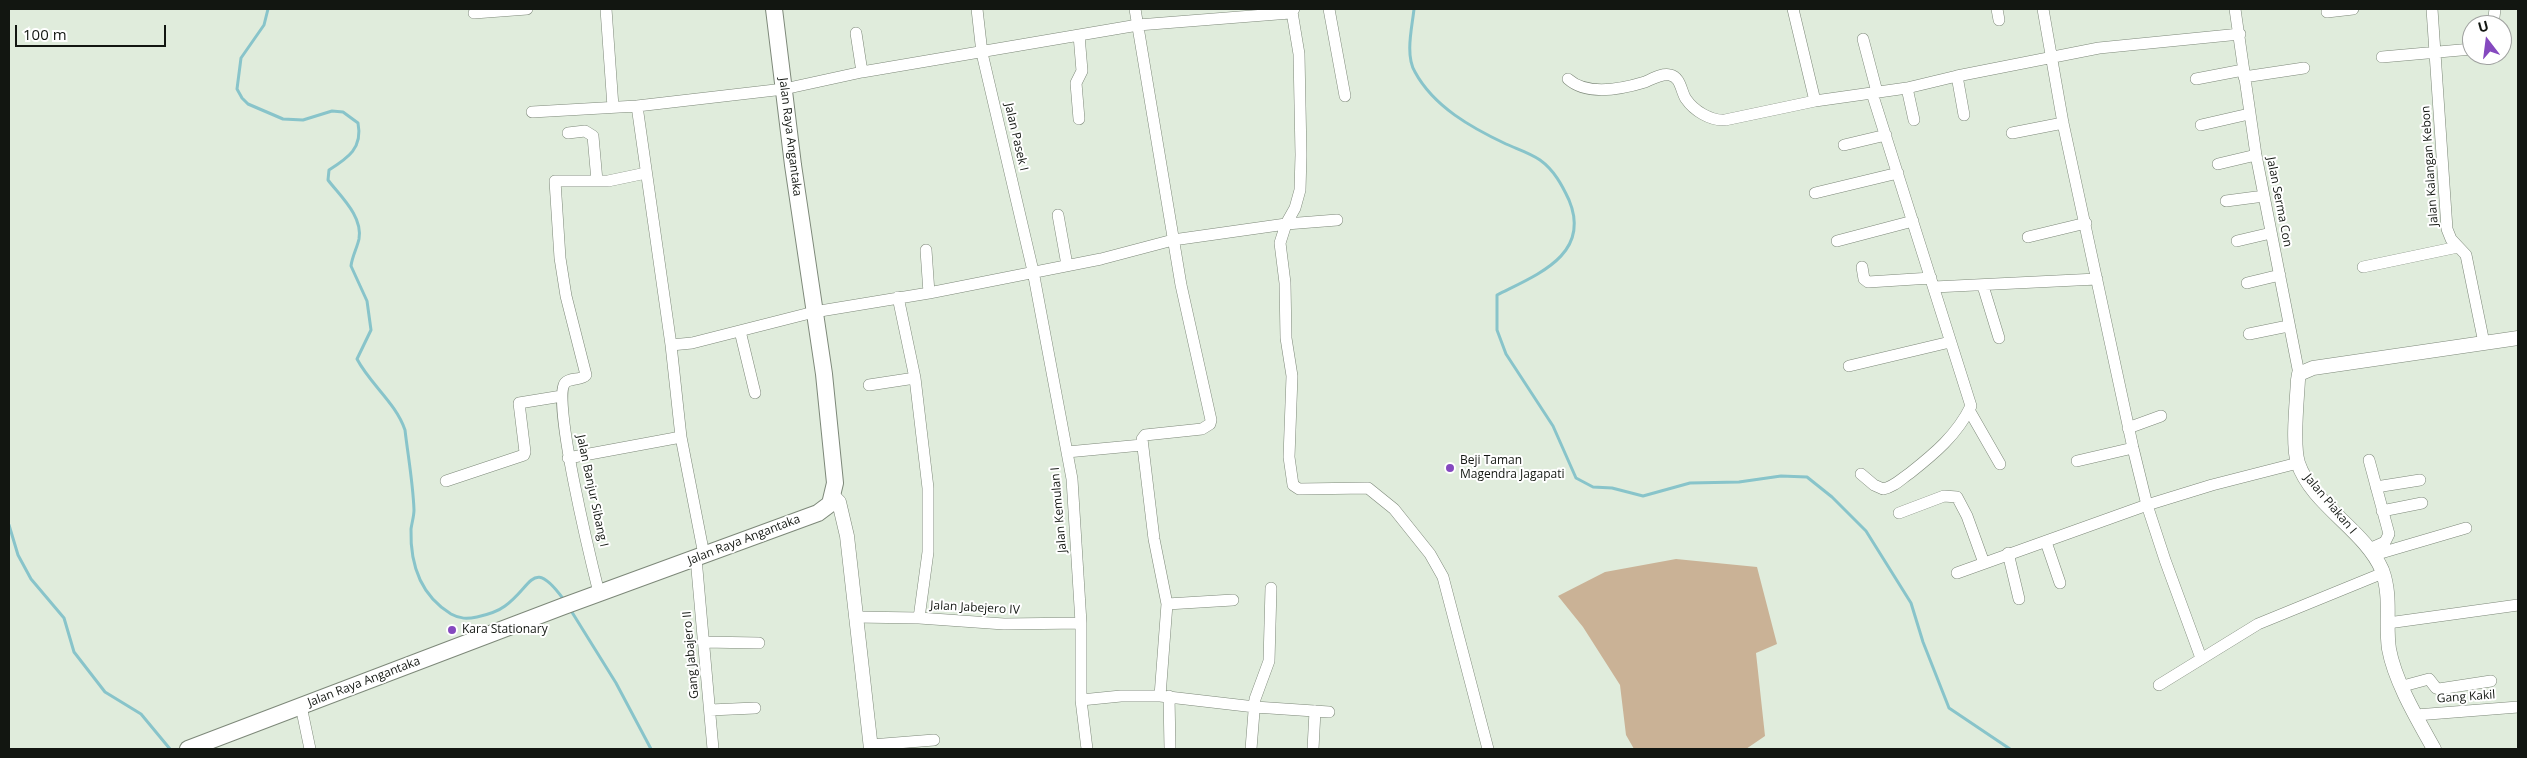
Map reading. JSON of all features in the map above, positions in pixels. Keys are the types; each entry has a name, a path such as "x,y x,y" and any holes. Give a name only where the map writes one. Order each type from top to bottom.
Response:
{"main road":[{"name":"Jalan Raya Angantaka","path":"188,749 582,599 597,585 700,557 818,513 830,504 835,483 824,374 774,9"}],"street":[{"path":"474,13 527,9"},
{"path":"606,9 613,107"},
{"name":"Jalan Pasek I","path":"977,9 982,54 1033,271"},
{"path":"1135,9 1181,285 1211,420 1210,424 1202,429 1145,435 1142,445 1154,539 1167,604 1164,696 1170,749"},
{"path":"1329,9 1345,96"},
{"path":"1793,9 1816,101"},
{"path":"2043,9 2063,123 2086,223 2128,428 2147,505 2165,560 2202,658"},
{"name":"Jalan Serma Con","path":"2235,9 2256,155 2280,275 2288,326 2299,374"},
{"path":"2327,12 2353,9"},
{"name":"Jalan Kalangan Kebon","path":"2432,9 2447,229 2451,239 2466,255 2484,343"},
{"path":"532,112 637,106 784,89 862,72 982,54 1138,25 1293,10 1299,63 1300,190 1295,208 1286,224 1280,242 1285,283 1286,338 1292,376 1289,457 1293,485 1299,489 1368,488 1394,509 1430,554 1443,577 1488,749"},
{"path":"856,33 862,72"},
{"path":"1568,78 1583,88 1604,88 1634,85 1662,76 1672,75 1677,78 1688,101 1716,120 1816,101 1907,88 1957,76 2117,46 2240,34"},
{"path":"1079,35 1082,71 1076,83 1079,119"},
{"path":"1861,474 1874,485 1883,489 1894,485 1939,450 1959,426 1969,410 1970,404 1886,135 1863,39"},
{"path":"2382,57 2462,50"},
{"path":"2196,79 2304,68"},
{"path":"1957,76 1964,115"},
{"path":"1907,88 1914,120"},
{"name":"Gang Jabajero II","path":"637,106 671,345 681,437 700,557 703,642 714,749"},
{"path":"2201,125 2249,114"},
{"path":"2012,133 2063,123"},
{"path":"568,133 585,131 593,136 598,181 646,173"},
{"path":"1844,145 1886,135"},
{"path":"2218,164 2256,155"},
{"path":"1815,193 1898,173"},
{"name":"Jalan Banjur Sibang I","path":"597,585 568,458 562,396 566,382 582,378 586,375 566,296 560,258 555,181 598,181"},
{"path":"2226,201 2264,196"},
{"path":"1058,215 1067,265"},
{"path":"671,345 692,343 814,312 929,293 1067,265 1173,240 1286,224 1337,220"},
{"path":"1837,241 1913,221"},
{"path":"2028,237 2086,223"},
{"path":"2237,241 2271,234"},
{"path":"2363,267 2458,248"},
{"path":"926,250 929,293"},
{"path":"1862,267 1864,279 1868,282 1983,286 2096,279"},
{"name":"Jalan Kemulan I","path":"1033,271 1072,479 1081,623 1081,700 1087,749"},
{"path":"2247,282 2280,275"},
{"path":"1983,286 1999,338"},
{"path":"898,297 915,378 923,435 928,502 928,552 919,618"},
{"path":"2249,334 2288,326"},
{"path":"740,331 755,394"},
{"path":"2299,374 2313,368 2518,338"},
{"path":"1849,366 1950,342"},
{"name":"Jalan Piakan I","path":"2299,374 2298,463 2316,491 2371,552 2383,573 2388,591 2388,635 2393,664 2434,749"},
{"path":"869,385 915,378"},
{"path":"446,481 524,455 519,403 562,396"},
{"path":"1969,410 2000,464"},
{"path":"2128,428 2161,416"},
{"path":"568,458 681,437"},
{"path":"1067,452 1142,445"},
{"path":"2077,461 2133,448"},
{"path":"2369,460 2388,538 2371,552"},
{"path":"1957,573 2008,553 2046,542 2147,505 2220,482 2298,463"},
{"path":"2376,487 2420,480"},
{"path":"833,496 839,502 844,520 861,617 871,747 934,740"},
{"path":"1899,513 1944,496 1957,497 1984,563"},
{"path":"2382,511 2422,503"},
{"path":"2371,552 2466,528"},
{"path":"2046,542 2060,584"},
{"path":"2008,553 2019,599"},
{"path":"2159,684 2258,624 2383,573"},
{"path":"1251,749 1256,694 1269,660 1271,588"},
{"path":"1167,604 1234,600"},
{"path":"2388,623 2518,605"},
{"name":"Jalan Jabejero IV","path":"861,617 919,618 1004,624 1081,623"},
{"path":"703,642 759,643"},
{"path":"2403,686 2429,679 2439,689 2491,682"},
{"path":"1081,700 1121,696 1164,696 1255,707 1329,712"},
{"path":"301,706 310,749"},
{"name":"Gang Kakil","path":"2416,715 2518,707"},
{"path":"710,710 755,708"},
{"path":"1313,749 1315,711"}],"shaded area":[{"path":"1676,559 1757,567 1777,644 1756,653 1765,736 1746,749 1634,749 1626,735 1620,685 1583,627 1558,596 1605,572"}],"waterway":[{"path":"268,9 264,25 241,58 237,89 242,98 248,104 283,119 303,120 332,111 343,112 358,123 359,132 356,146 348,156 329,170 328,180 358,222 359,239 351,266 367,301 371,330 357,359 396,411 405,430 412,480 414,512 411,529 412,554 424,588 440,606 461,618 477,617 499,610 533,579 539,577 553,587 564,600"},
{"path":"1414,9 1410,58 1415,72 1432,96 1467,123 1493,138 1540,160 1553,173 1569,200 1574,219 1573,235 1567,249 1543,271 1497,295 1497,330 1506,354 1553,426 1576,478 1593,487 1612,488 1643,496 1690,483 1739,482 1781,476 1807,477 1832,497 1866,531 1911,603 1923,642 1949,708 2010,749"},
{"path":"9,525 18,555 31,579 64,618 74,652 105,692 141,714 170,749"},
{"path":"570,609 616,683 651,749"}],"place":[{"name":"Beji Taman Magendra Jagapati","path":"1450,468"},
{"name":"Kara Stationary","path":"452,630"}]}
